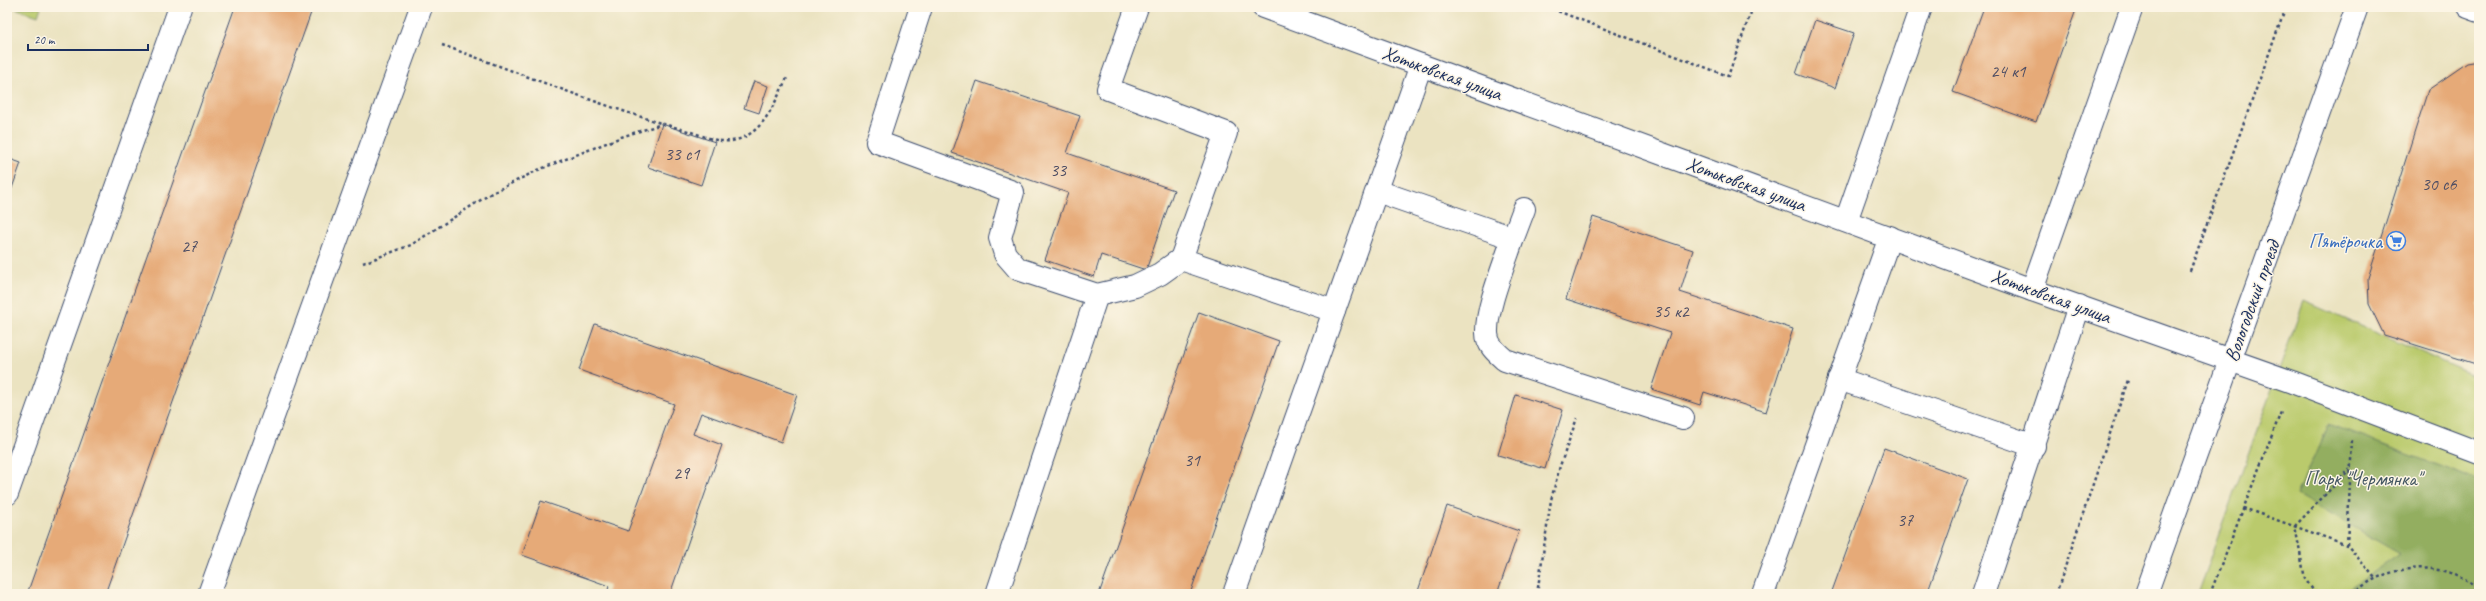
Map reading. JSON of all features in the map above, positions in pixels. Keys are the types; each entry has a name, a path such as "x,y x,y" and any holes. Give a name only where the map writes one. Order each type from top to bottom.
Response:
{"street":[{"path":"7,494 180,7"},
{"path":"209,594 422,7"},
{"path":"921,7 877,142 1013,192 1000,238 1005,254 1018,269 1097,295 1135,286 1160,274 1181,259 1226,133 1108,89 1137,7"},
{"name":"Хотьковская улица","path":"1263,7 2032,290 2292,382 2479,453"},
{"path":"1846,221 1921,7"},
{"path":"2032,290 2132,7"},
{"name":"Вологодский проезд","path":"2146,594 2357,7"},
{"path":"2468,7 2479,11"},
{"path":"1234,594 1422,65"},
{"path":"1377,191 1513,238"},
{"path":"1524,209 1513,238 1492,306 1486,334 1493,350 1505,360 1683,418"},
{"path":"1763,594 1890,237"},
{"path":"1181,259 1334,311"},
{"path":"997,594 1097,295"},
{"path":"1983,594 2034,446 2079,306"},
{"path":"1839,379 2034,446"}],"path":[{"path":"1547,7 1728,76 1753,7"},
{"path":"2190,271 2286,7"},
{"path":"412,34 662,124 720,140 732,141 754,132 767,118 787,78"},
{"path":"328,264 362,264 411,245 490,194 578,153 662,124"},
{"path":"2056,594 2128,380"},
{"path":"2210,594 2292,382"},
{"path":"1537,594 1556,480 1587,387"},
{"path":"2347,545 2353,405"},
{"path":"2295,526 2350,468"},
{"path":"2243,508 2347,545 2375,578"},
{"path":"2295,526 2304,579 2316,594"},
{"path":"2353,594 2375,578 2399,570 2424,568 2449,572 2479,588"}],"green space":[{"path":"12,7 41,7 38,16"},
{"name":"Парк \"Чермянка\"","path":"2304,301 2479,378 2479,594 2197,594"},
{"path":"2328,424 2479,481 2479,594 2342,594 2400,554 2297,495"}],"building":[{"path":"235,7 313,7 105,594 27,594"},
{"path":"1984,7 2077,7 2036,122 1953,92"},
{"path":"1815,20 1854,33 1835,88 1796,74"},
{"path":"2479,61 2479,365 2384,335 2369,304 2368,278 2428,90 2467,63"},
{"path":"754,81 768,86 759,113 744,108"},
{"path":"977,81 1080,116 1067,153 1174,190 1146,270 1101,255 1094,277 1045,260 1068,193 952,153"},
{"path":"662,124 715,142 701,185 648,167"},
{"path":"7,158 21,163 7,202"},
{"path":"1593,217 1693,250 1680,292 1793,329 1766,412 1704,392 1700,405 1651,389 1670,333 1566,299"},
{"path":"1199,312 1279,341 1190,594 1099,594"},
{"path":"595,324 797,395 781,442 701,413 693,434 722,445 670,594 607,594 609,586 522,555 541,501 628,531 674,404 579,370"},
{"path":"1516,395 1563,410 1545,469 1498,455"},
{"path":"1884,448 1968,479 1927,594 1831,594"},
{"path":"1447,506 1519,531 1497,594 1417,594"}],"place":[{"name":"Пятёрочка","path":"2396,241"}]}
